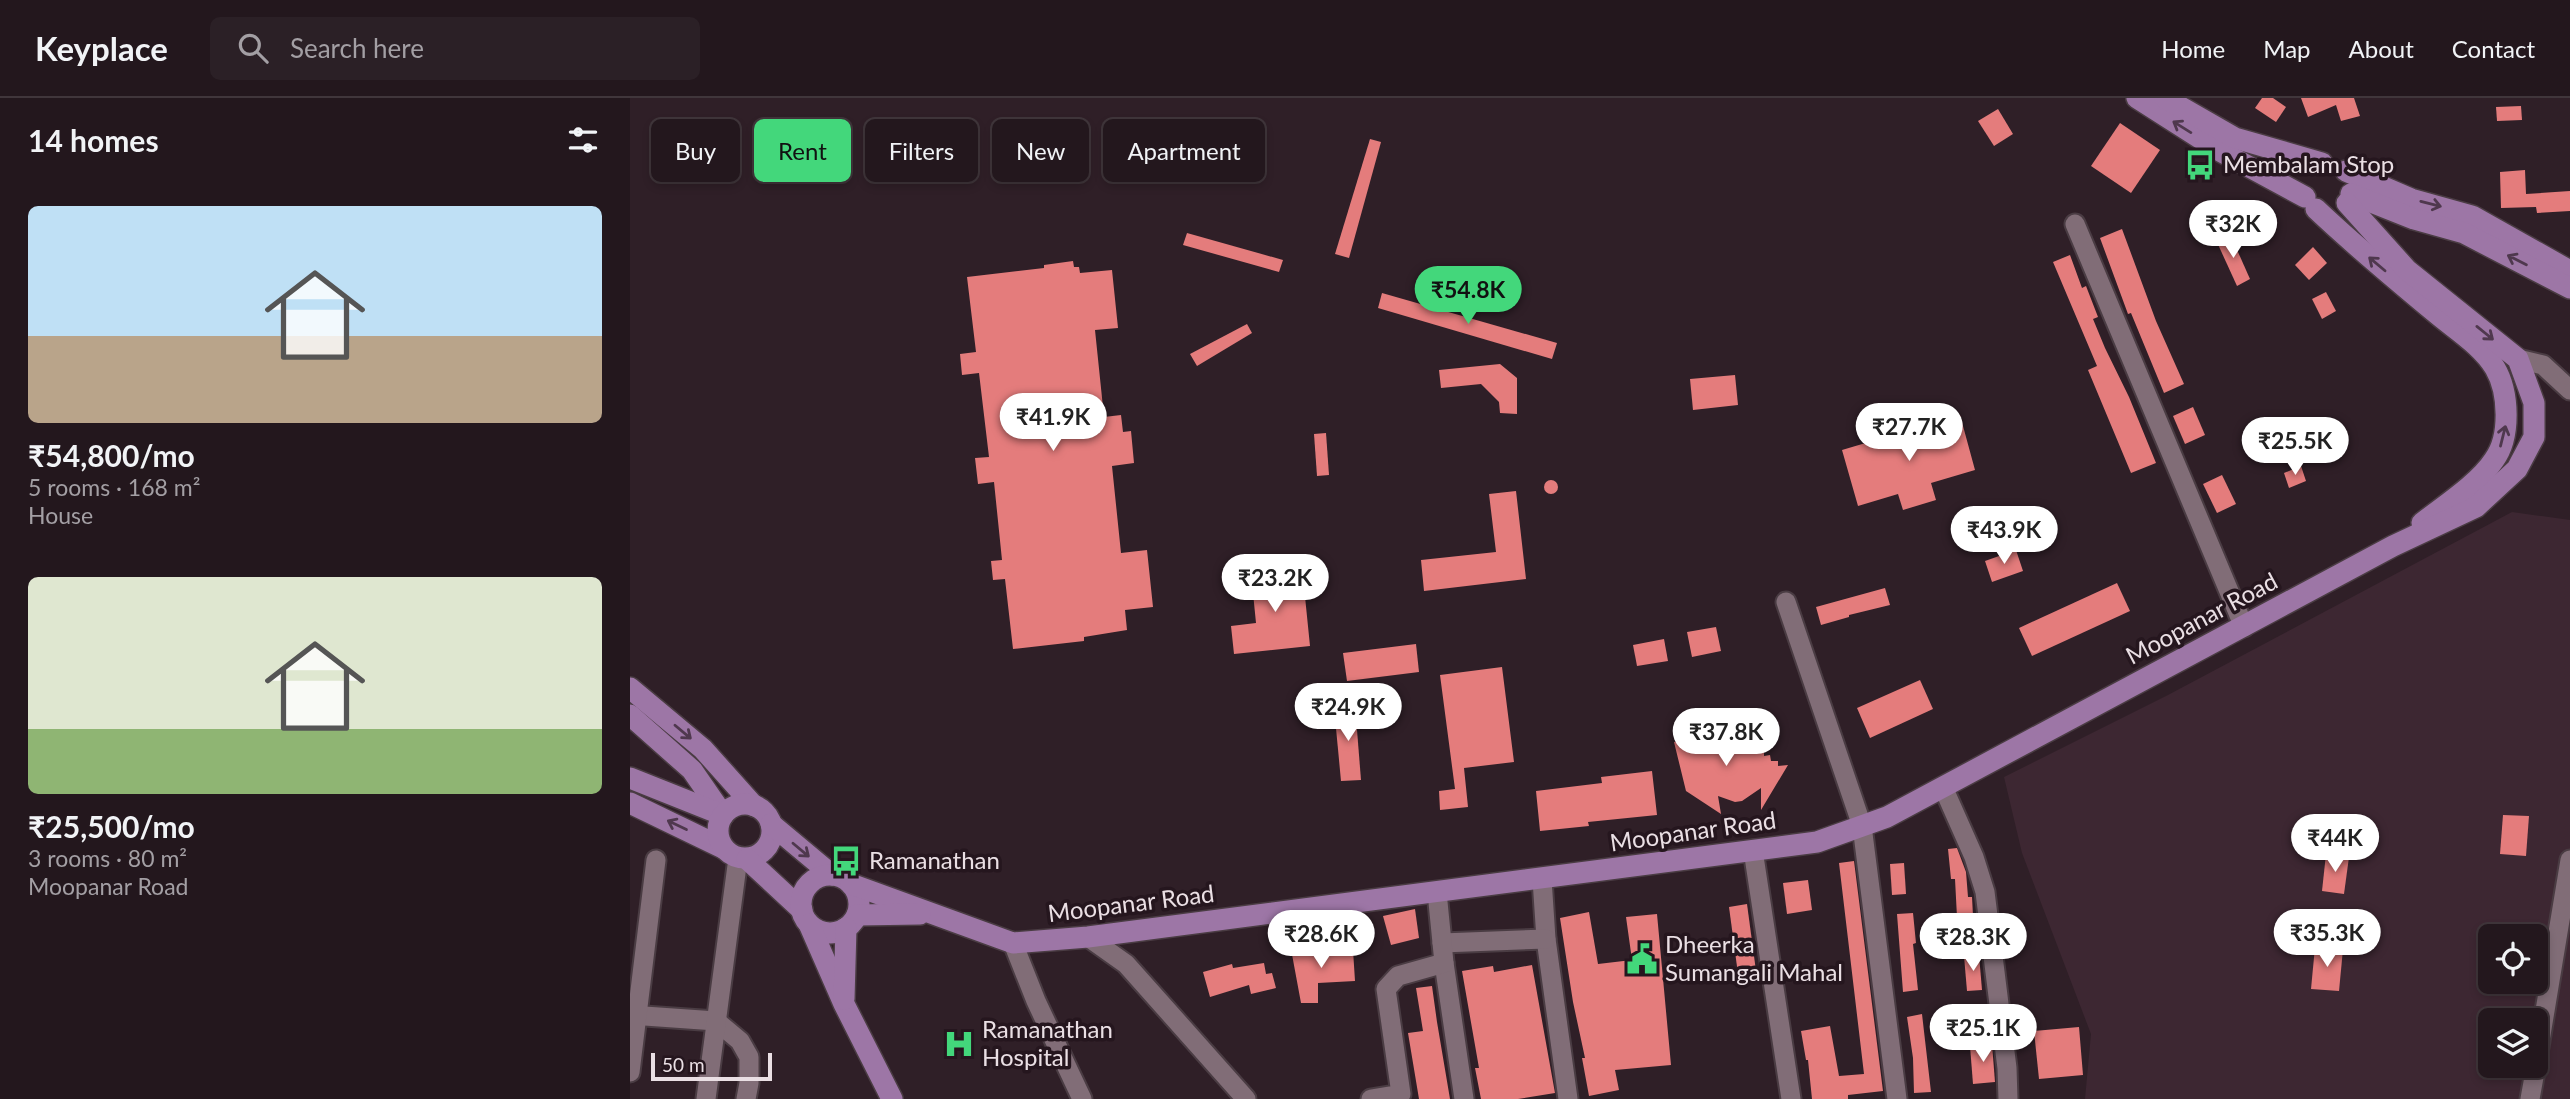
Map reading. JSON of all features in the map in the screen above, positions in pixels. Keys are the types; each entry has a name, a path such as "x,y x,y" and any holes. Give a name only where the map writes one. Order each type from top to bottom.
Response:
{"main road":[{"name":"Moopanar Road","path":"2137,98 2220,151 2310,203 2352,243 2474,345 2495,368 2507,406 2505,433 2495,460 2465,490 2393,546"},
{"path":"2165,98 2235,138 2322,163 2336,164 2346,171 2570,271"},
{"path":"2322,163 2308,172 2303,188 2310,203 2329,212 2342,208 2349,199 2351,178 2346,171"},
{"path":"2349,199 2414,219 2468,224 2570,288"},
{"path":"2349,199 2407,270 2518,359"},
{"path":"2407,270 2393,241 2393,233 2414,219"},
{"name":"Moopanar Road","path":"841,880 1013,943 1088,937 1817,842 1887,817 2393,546 2476,507 2517,469 2534,438 2534,403 2518,359"},
{"path":"630,688 703,749 754,806 767,816 771,824 841,880 858,899 852,922 844,1004"},
{"path":"630,715 692,770 723,815"},
{"path":"630,778 723,815"},
{"path":"630,803 736,855 756,856 769,843 771,824"},
{"path":"754,806 737,805 723,815 717,831 736,855 823,932 839,932 852,922"},
{"path":"841,880 823,876 808,885 804,893 805,917 844,1004 892,1099"},
{"name":"Moopanar Road","path":"852,922 937,914"}],"street":[{"path":"2075,224 2244,627"},
{"path":"2518,359 2543,365 2570,390"},
{"path":"1786,602 1862,826 1897,1099"},
{"path":"1943,787 1974,857 1985,892 2007,1068 2008,1099"},
{"path":"1753,850 1791,1099"},
{"path":"706,1099 736,855"},
{"path":"630,1072 634,1015 656,860"},
{"path":"2545,1008 2570,860"},
{"path":"1542,879 1546,939 1568,1099"},
{"path":"1437,892 1444,963 1464,1099"},
{"path":"1088,937 1126,964 1246,1099"},
{"path":"1442,943 1546,939"},
{"path":"1013,943 1036,1001 1082,1099"},
{"path":"1371,1099 1401,1097 1385,989 1398,976 1444,963"},
{"path":"634,1015 716,1021 740,1041 748,1057 750,1083 746,1099"},
{"path":"2530,1099 2534,1078"}],"shaded area":[{"path":"2512,512 2570,520 2570,1099 2085,1099 2091,1034 2022,853 2004,777 2168,695"}],"building":[{"path":"2262,98 2273,98 2286,107 2276,122 2255,108"},
{"path":"2301,98 2354,98 2360,116 2341,121 2336,105 2308,117"},
{"path":"2521,106 2522,120 2497,121 2496,107"},
{"path":"1998,109 2013,134 1994,146 1978,121"},
{"path":"2120,123 2160,150 2131,193 2091,166"},
{"path":"1370,139 1381,142 1349,258 1335,254"},
{"path":"2525,170 2526,194 2570,191 2570,211 2537,213 2536,207 2501,208 2500,172"},
{"path":"2122,229 2156,321 2184,384 2164,393 2131,313 2128,314 2100,238"},
{"path":"1187,233 1283,260 1279,272 1183,245"},
{"path":"2230,234 2250,279 2237,286 2216,240"},
{"path":"2313,247 2327,263 2309,280 2295,265"},
{"path":"2070,255 2082,288 2086,286 2098,317 2093,319 2156,463 2131,473 2088,370 2097,366 2053,262"},
{"path":"1073,261 1074,267 1079,267 1080,273 1112,270 1118,328 1095,330 1104,417 1121,415 1123,432 1131,431 1134,463 1112,466 1121,553 1147,550 1153,607 1125,610 1127,630 1084,637 1084,641 1013,649 1005,579 993,580 991,561 1002,560 994,482 978,484 975,458 989,457 979,373 962,375 960,354 976,352 967,277 1044,268 1044,265"},
{"path":"2326,292 2336,311 2322,319 2312,299"},
{"path":"1382,293 1557,343 1552,359 1378,308"},
{"path":"1247,324 1252,333 1197,366 1190,354"},
{"path":"1500,364 1517,378 1517,414 1500,413 1499,402 1481,384 1441,388 1439,370"},
{"path":"1735,375 1738,405 1693,410 1690,379"},
{"path":"2193,407 2205,435 2185,444 2173,416"},
{"path":"1960,415 1975,470 1931,483 1936,500 1903,510 1898,494 1858,506 1842,450"},
{"path":"2290,419 2298,440 2278,448 2269,427"},
{"path":"1326,433 1329,475 1317,476 1314,434"},
{"path":"2301,466 2306,481 2289,488 2284,473"},
{"path":"2222,475 2236,504 2217,513 2203,484"},
{"path":"1551,480 1556,482 1556,492 1551,494 1546,492 1544,487 1546,482"},
{"path":"1516,491 1526,579 1424,591 1421,560 1496,552 1489,494"},
{"path":"2016,550 2023,571 1992,582 1985,561"},
{"path":"1302,567 1310,646 1234,654 1231,626 1256,623 1251,573"},
{"path":"2117,583 2130,611 2032,656 2019,628"},
{"path":"1885,588 1890,605 1821,625 1816,607"},
{"path":"1716,627 1721,651 1692,657 1687,632"},
{"path":"1664,639 1668,661 1637,666 1633,645"},
{"path":"1416,644 1419,672 1347,681 1343,653"},
{"path":"1502,667 1514,762 1464,768 1468,807 1440,810 1439,791 1455,789 1440,675"},
{"path":"1920,680 1933,709 1870,738 1857,708"},
{"path":"1355,705 1361,780 1341,781 1334,707"},
{"path":"1729,729 1729,733 1748,731 1752,746 1756,745 1757,751 1764,750 1764,756 1770,755 1771,761 1778,761 1778,766 1788,765 1761,810 1761,788 1742,801 1735,802 1718,796 1721,814 1686,791 1674,742"},
{"path":"1652,771 1657,815 1588,822 1589,826 1540,831 1536,791 1602,783 1601,777"},
{"path":"2503,815 2529,816 2526,856 2500,854"},
{"path":"1957,848 1966,872 1968,897 1972,897 1974,935 1958,936 1955,879 1951,879 1948,849"},
{"path":"2326,854 2349,857 2344,894 2322,891"},
{"path":"1854,861 1883,1091 1848,1095 1848,1099 1812,1099 1808,1060 1801,1031 1830,1026 1839,1076 1864,1074 1839,863"},
{"path":"1904,863 1906,894 1892,895 1890,864"},
{"path":"1808,880 1812,910 1787,914 1783,883"},
{"path":"1747,904 1756,971 1738,974 1729,907"},
{"path":"1415,909 1419,938 1391,945 1383,916"},
{"path":"1589,912 1598,964 1632,960 1626,917 1657,914 1671,1065 1615,1070 1619,1090 1589,1096 1582,1058 1585,1058 1560,918"},
{"path":"1913,913 1918,990 1903,992 1897,914"},
{"path":"2315,947 2343,949 2339,991 2311,989"},
{"path":"1317,948 1317,953 1353,950 1355,981 1318,983 1318,1003 1301,1003 1291,949"},
{"path":"1979,955 1982,990 1967,991 1964,956"},
{"path":"1264,963 1266,974 1272,973 1276,988 1251,994 1249,985 1210,997 1203,972 1232,964 1233,968"},
{"path":"1532,965 1555,1093 1518,1099 1481,1099 1475,1068 1479,1068 1462,971 1493,966 1494,972"},
{"path":"1432,986 1450,1099 1419,1099 1408,1033 1423,1031 1416,988"},
{"path":"1922,1014 1931,1092 1914,1093 1913,1058 1907,1017"},
{"path":"2079,1027 2083,1075 2039,1079 2034,1031"},
{"path":"1992,1044 1995,1082 1973,1084 1970,1046"}],"place":[{"name":"Membalam Stop","path":"2200,165"},
{"name":"Ramanathan","path":"846,861"},
{"name":"Dheerka Sumangali Mahal","path":"1642,959"},
{"name":"Ramanathan Hospital","path":"959,1044"}]}
